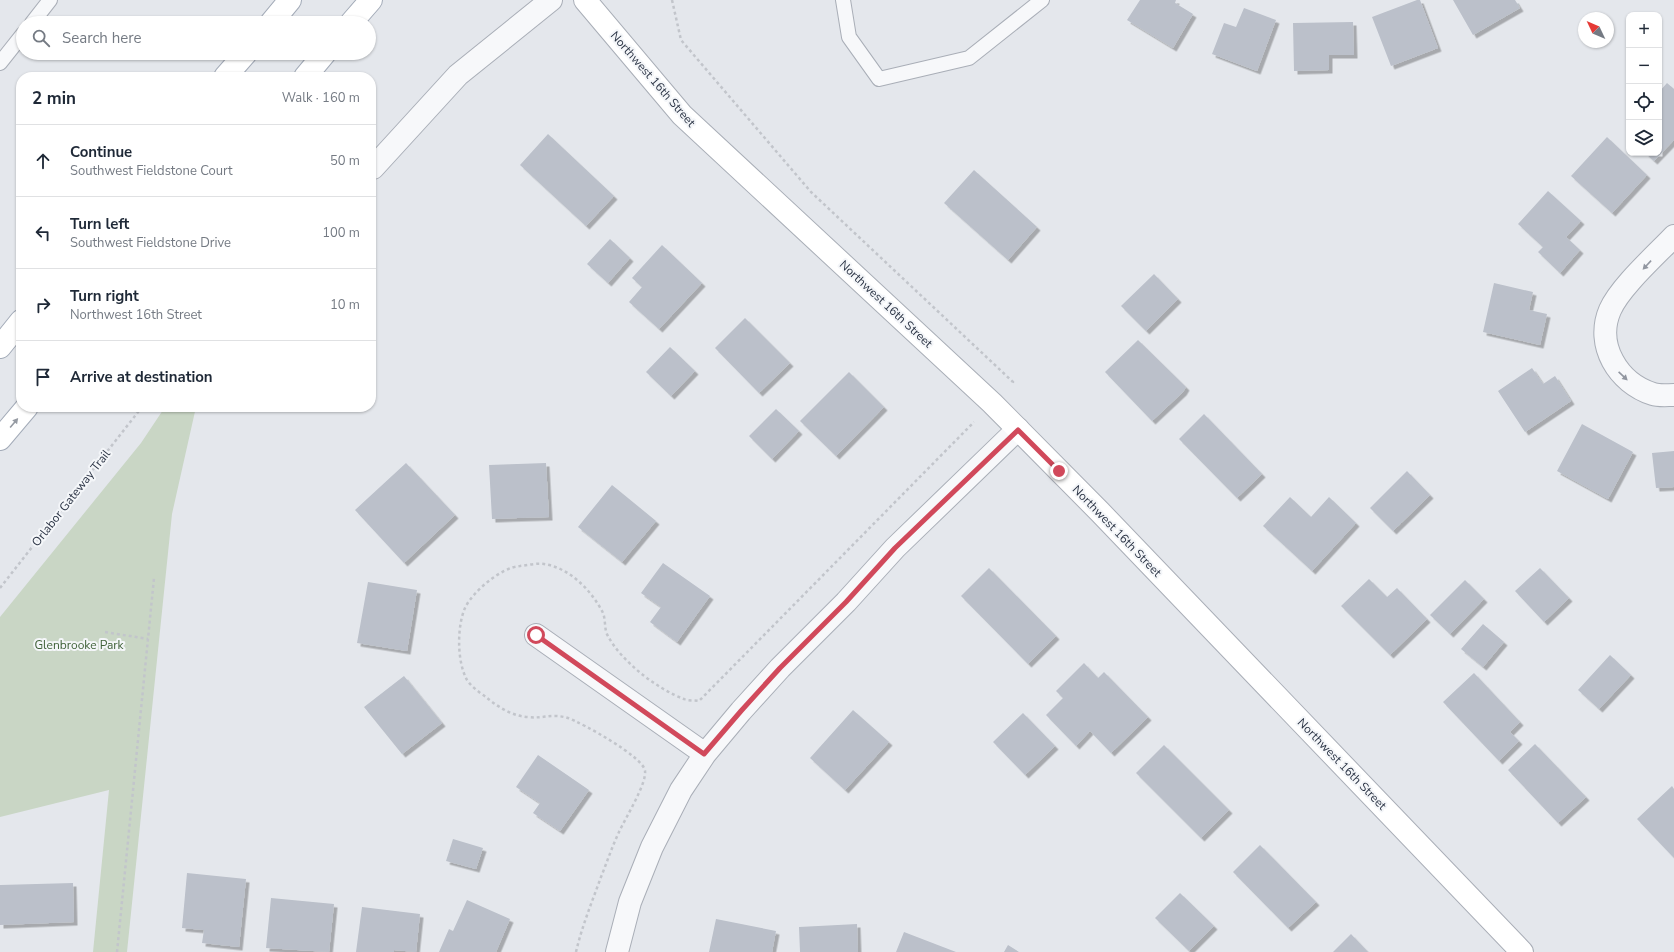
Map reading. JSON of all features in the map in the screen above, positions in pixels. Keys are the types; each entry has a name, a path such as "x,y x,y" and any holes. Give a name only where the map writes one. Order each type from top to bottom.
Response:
{"main road":[{"path":"277,16 290,0"},
{"path":"357,16 371,0"},
{"name":"Northwest 16th Street","path":"585,0 682,115 992,403 1100,512 1522,952"},
{"path":"229,72 240,60"},
{"path":"309,72 319,60"},
{"path":"0,347 16,328"},
{"path":"0,440 23,412"}],"street":[{"path":"376,165 458,75 551,0"},
{"path":"1674,236 1622,291 1610,310 1606,329 1608,351 1618,371 1634,386 1654,394 1674,395"},
{"path":"617,952 630,902 652,847 681,790 704,754 770,679 846,602 895,548 1018,430"},
{"path":"536,635 704,754"}],"lane":[{"path":"37,16 50,0"},
{"path":"842,0 849,37 879,79 969,58 1042,0"},
{"path":"0,63 16,43"}],"path":[{"path":"576,952 583,923 618,833 638,795 646,772 643,764 621,747 594,730 568,718 552,715 529,718 509,713 486,698 466,679 460,656 460,630 466,607 479,590 493,578 513,566 544,564 571,574 594,597 604,616 606,634 617,650 637,670 662,688 685,700 699,701 1013,382 811,192 682,40 672,0"},
{"name":"Orlabor Gateway Trail","path":"0,588 138,412"},
{"path":"117,952 154,578"},
{"path":"105,632 148,639"}],"green space":[{"name":"Glenbrooke Park","path":"162,412 195,412 172,514 127,952 93,952 109,790 0,817 0,617 141,443"}],"building":[{"path":"1140,0 1176,0 1175,3 1193,14 1173,48 1127,20"},
{"path":"1420,0 1438,48 1391,66 1372,17"},
{"path":"1453,0 1515,0 1520,8 1473,35"},
{"path":"1244,8 1276,20 1257,71 1212,54 1224,23 1236,27"},
{"path":"1353,22 1354,55 1329,55 1329,70 1294,71 1293,23"},
{"path":"1667,83 1674,89 1674,140 1662,153 1662,120 1662,89"},
{"path":"548,134 614,196 586,226 520,165"},
{"path":"1607,137 1647,175 1612,213 1571,176"},
{"path":"1648,156 1659,156 1654,161"},
{"path":"974,170 1037,227 1008,260 944,203"},
{"path":"1548,191 1581,221 1566,237 1580,250 1560,273 1538,252 1543,247 1518,224"},
{"path":"610,239 630,258 608,283 587,264"},
{"path":"662,245 702,283 659,329 629,302 642,287 632,278"},
{"path":"1154,274 1178,299 1146,331 1121,306"},
{"path":"1494,283 1533,292 1529,310 1547,314 1540,345 1483,332"},
{"path":"745,318 790,363 759,393 715,348"},
{"path":"1138,340 1186,387 1183,392 1152,421 1105,372"},
{"path":"670,347 695,371 671,396 646,372"},
{"path":"1532,368 1543,384 1555,376 1571,401 1525,432 1498,391"},
{"path":"849,372 884,407 836,456 800,421"},
{"path":"776,409 799,431 772,459 749,436"},
{"path":"1204,414 1262,474 1237,498 1179,439"},
{"path":"1582,424 1633,452 1608,499 1557,471"},
{"path":"1674,451 1674,487 1656,488 1652,453"},
{"path":"406,463 455,515 404,563 355,510"},
{"path":"546,463 549,517 492,519 489,465"},
{"path":"1407,471 1430,495 1393,531 1370,508"},
{"path":"612,485 656,521 622,562 578,527"},
{"path":"1290,497 1311,517 1329,497 1356,523 1312,571 1263,526"},
{"path":"663,563 710,596 677,642 650,622 661,607 641,593"},
{"path":"989,568 1056,636 1028,664 961,596"},
{"path":"1540,568 1569,598 1544,622 1515,591"},
{"path":"1369,579 1387,597 1397,588 1427,619 1390,655 1341,606"},
{"path":"1465,580 1484,599 1450,634 1430,615"},
{"path":"368,582 417,590 407,651 357,643"},
{"path":"1483,624 1504,642 1483,667 1461,649"},
{"path":"1610,655 1631,675 1599,709 1578,690"},
{"path":"1084,663 1098,678 1104,672 1148,717 1111,753 1090,731 1076,746 1046,715 1063,698 1056,691"},
{"path":"1474,673 1520,722 1510,732 1519,741 1499,761 1443,702"},
{"path":"404,676 442,723 402,754 364,707"},
{"path":"853,710 889,742 845,790 810,758"},
{"path":"1023,713 1055,746 1025,775 993,742"},
{"path":"1535,744 1586,797 1558,823 1508,770"},
{"path":"1164,745 1229,810 1201,838 1136,773"},
{"path":"538,755 589,790 560,831 533,813 540,803 516,787"},
{"path":"1672,786 1674,789 1674,858 1637,819"},
{"path":"453,839 483,848 476,869 446,861"},
{"path":"1260,845 1316,902 1288,928 1233,872"},
{"path":"187,873 246,879 239,947 202,943 204,930 182,928"},
{"path":"73,883 74,922 0,925 0,885"},
{"path":"1180,893 1214,926 1189,951 1155,918"},
{"path":"271,898 334,904 329,952 266,948"},
{"path":"467,900 510,919 496,952 439,952 449,929 453,931"},
{"path":"362,907 420,914 416,952 394,950 394,952 356,952"},
{"path":"716,919 776,931 772,952 709,952"},
{"path":"857,924 858,952 800,952 799,927"},
{"path":"904,932 956,952 896,952"},
{"path":"1351,934 1368,952 1333,952"},
{"path":"1008,945 1019,952 1004,952"}],"route":[{"path":"536,635 704,754 780,668 846,602 895,548 1018,430 1059,471"}]}
